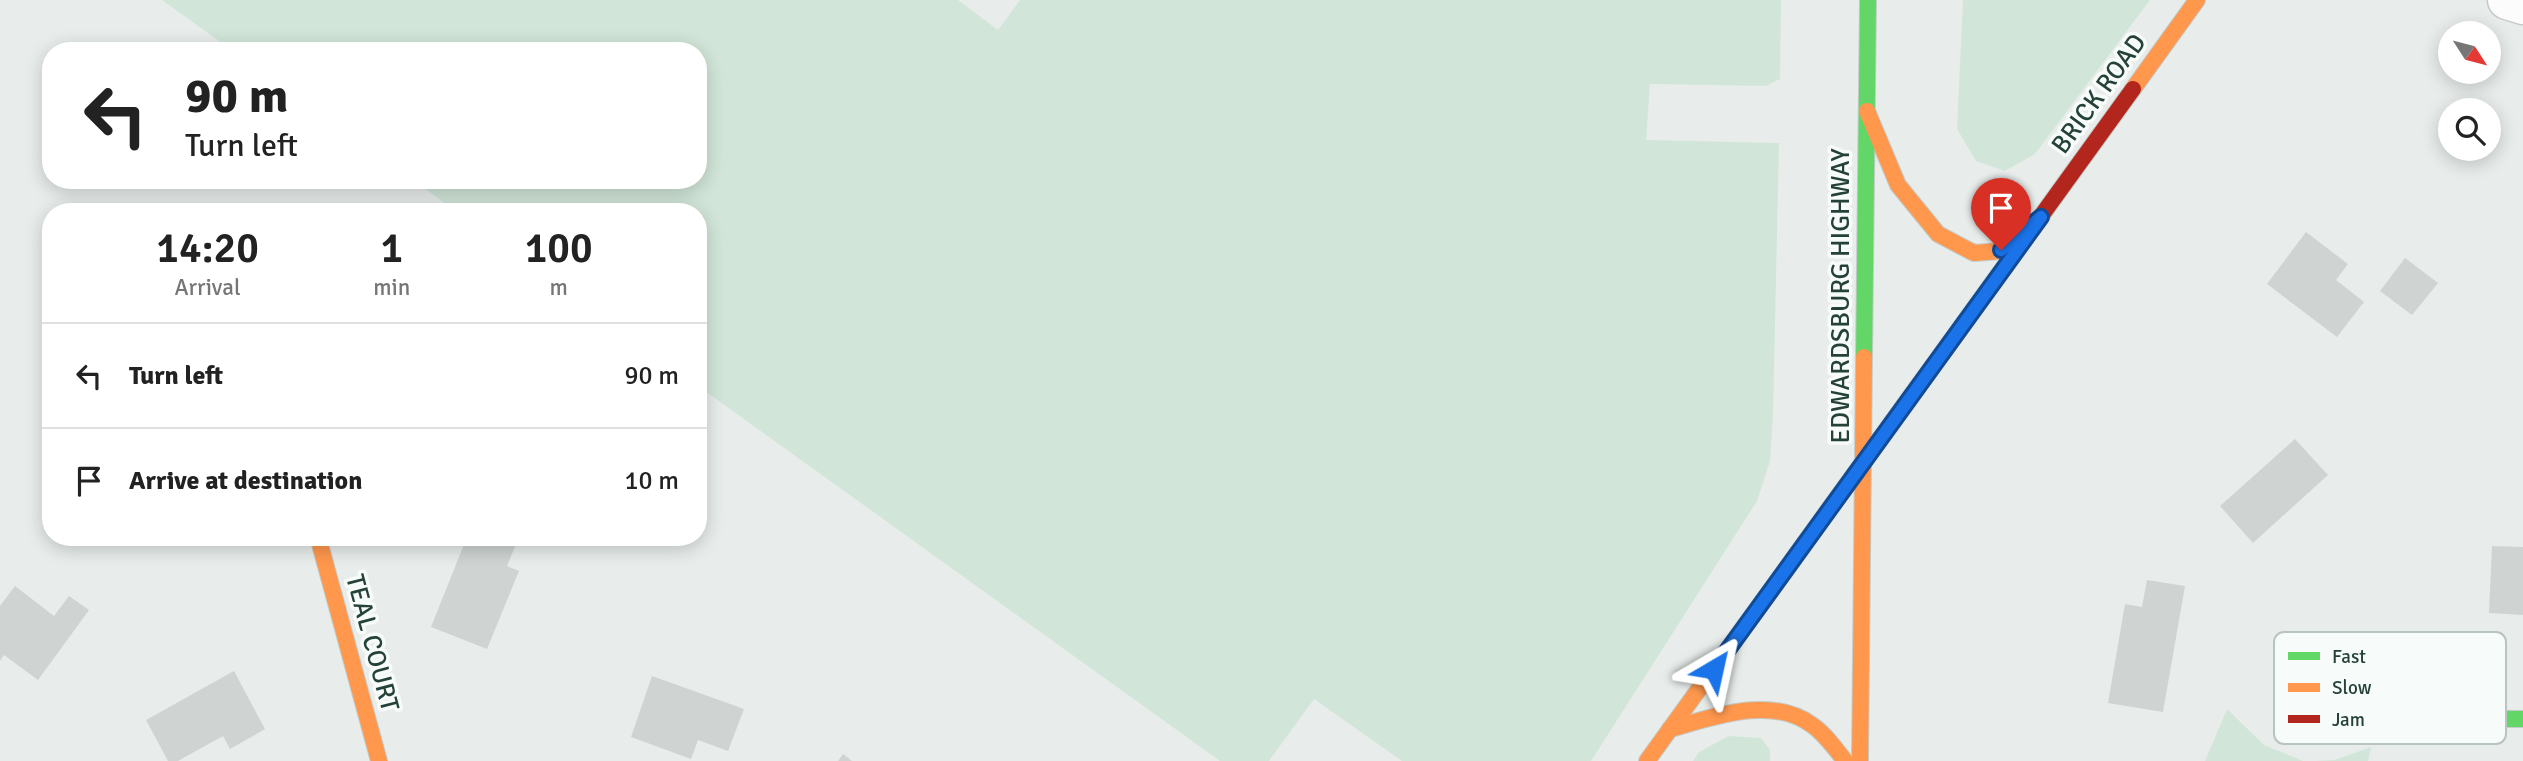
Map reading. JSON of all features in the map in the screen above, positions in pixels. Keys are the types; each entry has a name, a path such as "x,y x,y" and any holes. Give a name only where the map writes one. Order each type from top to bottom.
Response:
{"street":[{"name":"EDWARDSBURG HIGHWAY","path":"1860,761 1868,0"},
{"name":"BRICK ROAD","path":"1647,761 2197,0"},
{"path":"2507,0 2523,5"},
{"path":"1867,111 1898,185 1938,234 1974,253 2001,250 2041,217"},
{"name":"TEAL COURT","path":"320,546 379,761"},
{"path":"1670,729 1730,713 1780,710 1805,720 1826,737 1845,761"}],"green space":[{"path":"162,0 958,0 998,30 1020,0 1781,0 1780,79 1766,86 1650,84 1646,140 1779,143 1770,461 1757,501 1591,761 1402,761 1314,699 1269,761 1220,761 707,392 707,203 445,203 425,189 707,189 707,42 220,42"},
{"path":"1963,0 2150,0 2035,154 2005,171 1976,161 1957,129"},
{"path":"2227,709 2264,745 2303,761 2205,761"},
{"path":"1729,736 1761,738 1770,750 1770,761 1693,761 1699,752"},
{"path":"2371,747 2368,761 2314,761 2335,760"}],"building":[{"path":"2306,232 2348,264 2336,280 2364,302 2337,337 2267,284"},
{"path":"2405,258 2438,283 2412,315 2380,291"},
{"path":"2295,439 2328,475 2253,543 2220,506"},
{"path":"463,546 515,546 507,566 519,571 487,649 431,627"},
{"path":"2492,546 2523,547 2523,615 2489,613"},
{"path":"2147,580 2185,586 2163,712 2108,703 2125,604 2142,607"},
{"path":"15,586 54,616 69,596 89,610 38,680 4,655 0,661 0,606"},
{"path":"234,671 265,729 230,749 223,736 178,761 168,761 146,720"},
{"path":"652,676 744,709 728,751 698,740 691,759 631,737"},
{"path":"843,754 852,761 838,761"}],"traffic: fast":[{"path":"1864,357 1868,0"},
{"path":"2506,718 2523,719"}],"traffic: slow":[{"path":"2133,89 2197,0"},
{"path":"1867,111 1898,185 1938,234 1974,253 2001,251 2026,230"},
{"path":"1860,761 1864,357"},
{"path":"1647,761 1853,476"},
{"path":"320,546 379,761"},
{"path":"1670,729 1742,711 1779,711 1812,725 1826,737 1845,761"}],"traffic: jam":[{"path":"1853,476 2133,89"}],"route":[{"path":"1714,669 2041,217 2001,250"}]}
